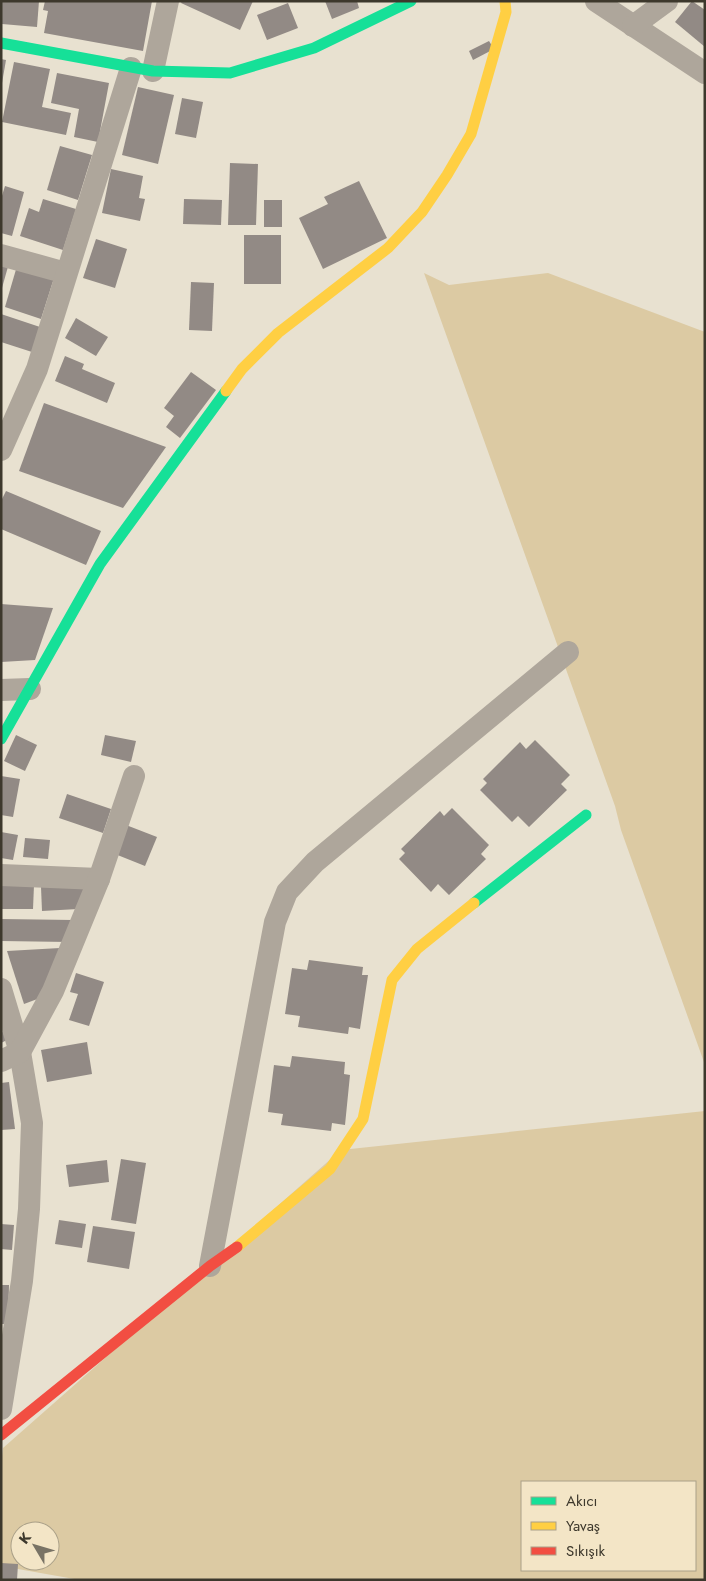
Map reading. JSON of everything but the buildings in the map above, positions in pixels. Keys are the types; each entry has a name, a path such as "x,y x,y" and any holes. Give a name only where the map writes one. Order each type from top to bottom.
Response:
{"street":[{"path":"153,71 168,1"},
{"path":"1,43 153,71 230,73 314,48 411,1"},
{"path":"1,739 100,564 242,369 278,332 388,248 422,212 471,134 506,12 505,1"},
{"path":"596,1 705,73"},
{"path":"633,26 667,1"},
{"path":"1,450 37,369 131,68"},
{"path":"1,255 66,273"},
{"path":"210,1266 275,922 287,892 315,862 568,652"},
{"path":"1,690 30,689"},
{"path":"10,1056 53,991 99,879 134,776"},
{"path":"1,1435 210,1266 244,1242 330,1169 363,1119 392,980 417,949 586,815"},
{"path":"1,874 99,879"},
{"path":"1,989 10,1056 32,1123 29,1209 22,1281 1,1409"}],"shaded area":[{"path":"424,273 449,285 548,273 705,332 705,1065 621,830 615,806"},
{"path":"705,1111 705,1580 80,1580 29,1571 60,1571 60,1521 10,1521 10,1568 1,1566 1,1464 3,1448 341,1150"}],"traffic: fast":[{"path":"1,43 153,71 230,73 314,48 411,1"},
{"path":"1,739 100,564 226,391"},
{"path":"474,903 586,815"}],"traffic: slow":[{"path":"226,391 242,369 278,333 388,248 422,212 471,134 506,12 505,1"},
{"path":"237,1247 330,1169 363,1119 392,980 417,949 474,903"}],"traffic: jam":[{"path":"1,1435 210,1266 237,1247"}]}
